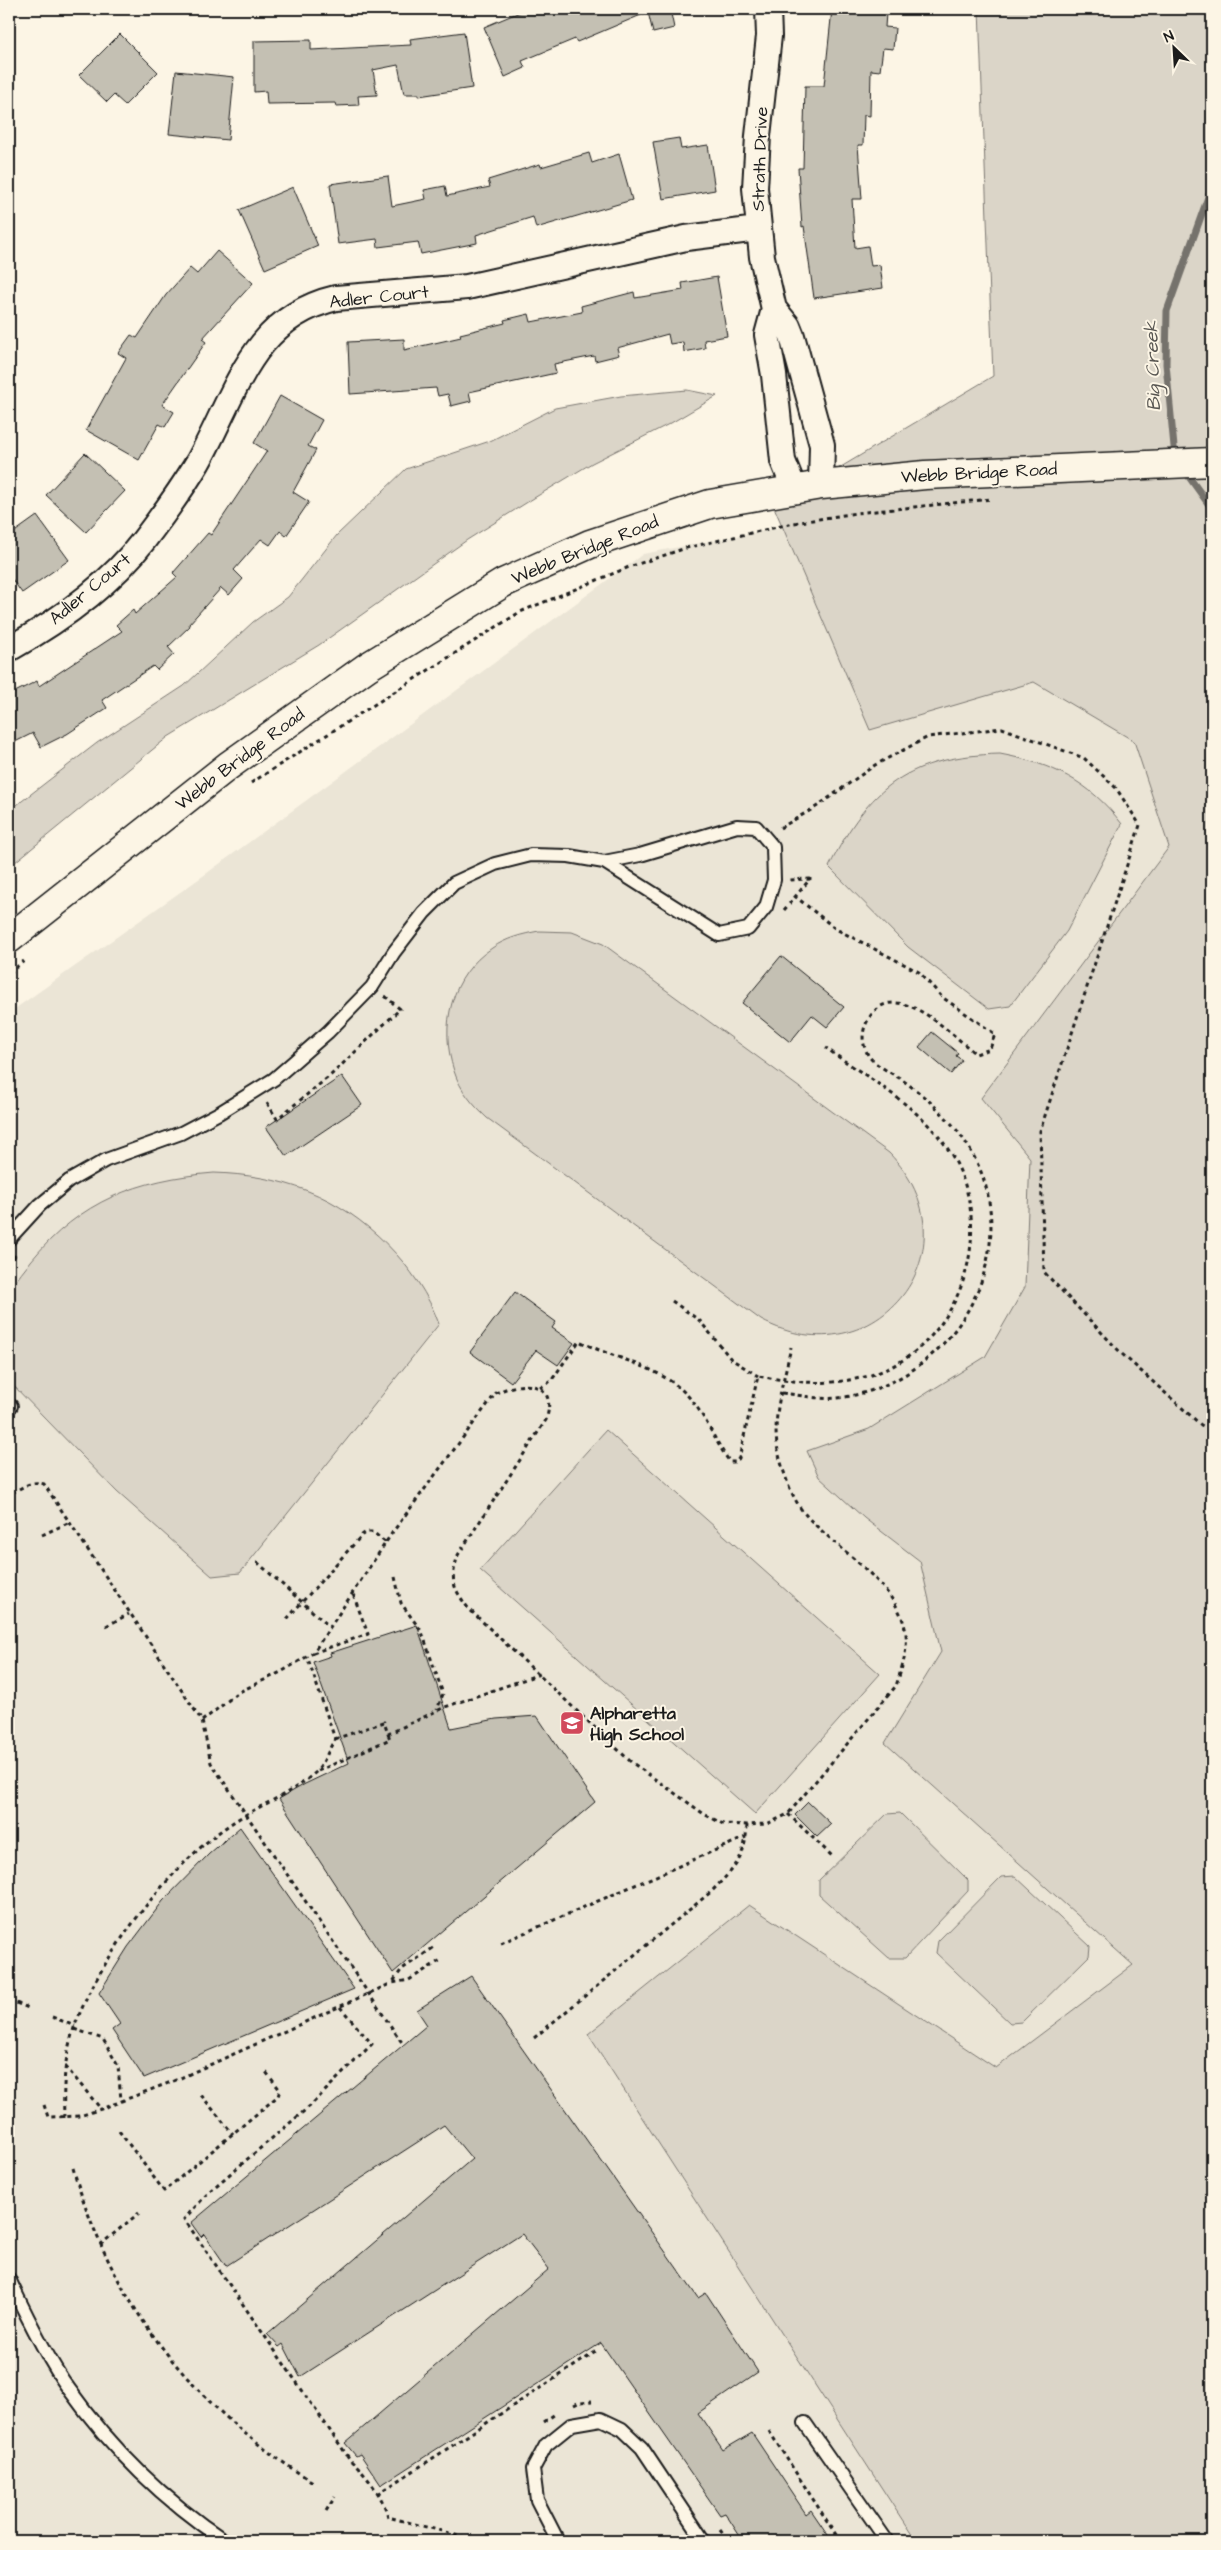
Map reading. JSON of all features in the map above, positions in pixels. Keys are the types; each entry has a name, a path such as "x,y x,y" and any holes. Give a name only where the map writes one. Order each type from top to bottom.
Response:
{"street":[{"name":"Strath Drive","path":"768,9 769,36 758,136 755,188 758,229 774,309 788,326 783,461 794,488"},
{"name":"Adler Court","path":"9,649 67,613 123,564 143,542 181,489 198,461 255,352 269,334 293,315 336,298 466,287 686,238 758,229"},
{"name":"Strath Drive","path":"786,363 822,445 821,485"},
{"name":"Webb Bridge Road","path":"16,950 228,766 367,667 503,583 590,544 710,504 794,488 925,475 1212,462"}],"lane":[{"path":"9,1239 40,1205 69,1181 106,1160 181,1133 274,1080 328,1032 372,987 394,952 424,913 454,883 495,864 531,855 569,856 604,862 640,854 738,826 756,827 772,847 774,880 766,907 748,929 719,935 604,862"},
{"path":"9,2279 39,2337 75,2396 111,2440 157,2488 224,2541"},
{"path":"558,2541 537,2500 533,2469 546,2445 572,2424 601,2419 622,2429 642,2448 704,2541"},
{"path":"805,2423 887,2541"}],"path":[{"path":"243,788 520,612 629,567 686,548 794,523 856,513 999,498"},
{"path":"763,835 816,807 875,765 928,737 955,732 1002,728 1084,758 1116,788 1140,826 1040,1131 1044,1272 1122,1354 1201,1425 1212,1431"},
{"path":"774,880 810,879 779,917"},
{"path":"782,1393 838,1398 871,1390 906,1374 936,1354 962,1321 981,1286 989,1253 991,1222 986,1187 974,1155 957,1128 937,1106 870,1057 862,1041 864,1024 876,1009 889,1002 901,1002 917,1008 976,1054 990,1049 995,1034 942,998 919,972 836,929 796,897"},
{"path":"9,973 16,950"},
{"path":"263,1106 267,1102 277,1118 366,1045 400,1009 385,996 389,988"},
{"path":"672,1301 700,1321 731,1360 758,1376 832,1384 862,1378 890,1366 910,1354 931,1336 950,1313 969,1266 972,1235 970,1208 964,1182 954,1159 939,1138 916,1113 826,1048"},
{"path":"9,1266 17,1252"},
{"path":"312,1653 386,1543 496,1393 511,1386 540,1388 551,1381 580,1341 600,1352 634,1362 664,1376 687,1394 717,1444 732,1463 739,1458 758,1376"},
{"path":"540,1388 549,1398 550,1407 546,1420 458,1555 452,1575 458,1594 468,1608 631,1762 652,1778 723,1824 767,1824 788,1814 896,1686 904,1660 906,1634 895,1604 874,1576 804,1514 788,1484 778,1454 777,1432 784,1380 791,1347"},
{"path":"12,1493 31,1483 44,1484 202,1722 212,1763 403,2044"},
{"path":"42,1535 70,1522"},
{"path":"287,1619 366,1532 374,1532 386,1543"},
{"path":"257,1562 330,1627"},
{"path":"395,1578 401,1602 422,1632 443,1694 437,1710"},
{"path":"202,1722 238,1692 281,1672 312,1653 368,1634 353,1594"},
{"path":"106,1626 129,1614"},
{"path":"307,1656 335,1739"},
{"path":"388,1734 437,1710 540,1674"},
{"path":"64,2118 65,2066 74,2028 90,1989 109,1958 167,1882 202,1848 232,1823 318,1771 390,1739 384,1722 335,1739 318,1771"},
{"path":"788,1814 833,1857"},
{"path":"534,2038 712,1890 734,1868 746,1848 747,1825"},
{"path":"501,1943 746,1837"},
{"path":"392,1983 402,1969 433,1948"},
{"path":"44,2105 48,2117 80,2116 101,2109 176,2080 340,2008 392,1983 409,1980 441,1960"},
{"path":"9,2000 32,2009"},
{"path":"340,2008 372,2044 310,2106 211,2190 184,2219 351,2461 378,2494 384,2504 388,2517 453,2534 470,2541"},
{"path":"52,2017 103,2039 118,2066 121,2100"},
{"path":"65,2066 101,2109"},
{"path":"119,2132 164,2191 278,2096 280,2090 277,2084 266,2072"},
{"path":"201,2095 233,2134"},
{"path":"9,2134 16,2124"},
{"path":"73,2168 89,2221 115,2277 137,2313 162,2348 190,2382 257,2445 313,2482"},
{"path":"100,2245 139,2213"},
{"path":"378,2494 596,2351"},
{"path":"565,2409 580,2402 598,2401"},
{"path":"543,2423 557,2412"},
{"path":"768,2431 840,2541"},
{"path":"326,2512 335,2497"},
{"path":"716,2525 728,2541"}],"shaded area":[{"path":"979,9 1212,9 1212,2541 916,2541 588,2034 749,1905 996,2068 1133,1965 885,1743 941,1652 920,1561 864,1518 819,1477 807,1451 869,1429 985,1357 1025,1287 1030,1158 981,1098 1169,847 1134,741 1034,682 870,730 774,507 993,376"},
{"path":"687,390 717,396 671,423 592,463 534,498 467,540 319,645 168,737 9,867 9,811 97,743 184,686 253,622 288,597 337,535 406,469 490,441 555,408 621,396"},
{"name":"Alpharetta High School","path":"1073,471 1191,754 1212,2426 1206,2541 9,2541 9,1013 203,876 643,554"},
{"path":"1000,754 1037,763 1068,777 1096,796 1122,824 1067,931 1010,1006 989,1009 908,947 829,867 860,815 877,796 896,781 917,769 941,761 968,756"},
{"path":"539,931 572,932 603,944 889,1153 915,1190 924,1227 920,1263 903,1295 877,1319 843,1333 804,1334 761,1320 482,1113 463,1091 454,1071 448,1037 452,1003 458,987 478,959 492,948 509,939"},
{"path":"214,1173 250,1176 285,1183 308,1191 349,1213 387,1244 404,1263 418,1282 439,1324 240,1573 212,1576 117,1492 9,1381 7,1328 9,1297 15,1283 50,1240 90,1208 112,1197 160,1181"},
{"path":"606,1430 880,1674 755,1814 480,1570"},
{"path":"900,1813 968,1880 968,1891 905,1958 889,1958 819,1895 819,1880 887,1814"},
{"path":"1015,1876 1090,1946 1089,1956 1022,2022 1010,2023 936,1953 938,1941 1001,1877"}],"building":[{"path":"527,9 670,9 674,28 653,33 648,12 577,42 575,39 522,61 525,68 505,77 484,27"},
{"path":"832,9 886,13 885,27 895,28 893,49 883,48 880,71 871,70 870,116 864,115 863,145 858,145 862,199 852,199 855,248 868,246 871,266 880,265 883,288 814,298 804,226 802,227 798,168 803,168 805,86 824,86"},
{"path":"464,32 472,88 419,96 419,94 404,94 398,65 373,70 377,95 358,96 359,105 336,106 335,103 267,104 266,91 254,92 254,41 311,40 311,50 411,45 410,39"},
{"path":"120,34 158,72 125,105 114,95 107,102 79,75"},
{"path":"176,71 234,77 228,140 169,134"},
{"path":"679,138 681,149 708,145 715,190 663,199 653,142"},
{"path":"589,153 592,163 619,154 632,200 536,228 533,217 476,235 477,243 421,254 418,242 378,247 377,239 338,244 330,184 388,176 392,206 426,199 424,190 445,186 447,196 490,187 488,180 540,164 541,167"},
{"path":"293,187 318,246 265,269 239,210"},
{"path":"217,251 253,283 202,339 206,342 162,405 174,412 165,427 159,424 139,460 86,430 126,358 118,353 131,335 137,338 166,295 190,268 197,274"},
{"path":"717,277 727,336 704,340 705,348 684,352 683,342 670,344 668,334 617,348 619,355 595,361 594,356 554,364 556,373 469,392 471,401 451,406 448,394 438,396 436,388 350,394 348,342 404,339 404,350 461,337 460,334 505,323 504,320 529,314 531,322 582,312 581,306 634,292 635,298 683,290 682,283"},
{"path":"280,396 322,420 308,446 316,450 293,492 309,502 286,536 280,531 270,545 261,539 234,570 243,579 229,595 221,588 189,624 190,626 168,647 174,654 157,670 153,666 102,700 107,708 67,734 41,747 33,733 9,745 9,695 37,681 39,686 122,631 116,625 133,610 135,614 177,577 173,573 208,533 211,535 267,451 254,443"},
{"path":"85,453 125,491 86,532 46,495"},
{"path":"37,516 69,560 22,593 9,575 9,536"},
{"path":"781,956 844,1007 827,1027 812,1015 790,1042 742,1003"},
{"path":"932,1032 958,1053 956,1056 962,1060 951,1074 919,1047"},
{"path":"342,1076 362,1105 286,1156 266,1127"},
{"path":"515,1292 556,1322 552,1328 574,1343 558,1365 536,1350 511,1382 470,1352"},
{"path":"417,1625 451,1728 496,1719 537,1716 595,1802 393,1973 279,1799 349,1763 313,1662 331,1656 330,1653"},
{"path":"808,1802 831,1824 817,1837 795,1815"},
{"path":"240,1827 354,1989 144,2078 112,2030 120,2024 99,1993 128,1947 163,1901 209,1854"},
{"path":"471,1976 698,2298 706,2293 758,2372 698,2413 723,2450 752,2433 806,2514 811,2510 832,2541 743,2541 725,2513 720,2515 601,2343 381,2485 360,2454 356,2456 345,2443 549,2269 522,2234 300,2377 283,2344 279,2347 267,2334 472,2159 444,2125 226,2266 204,2234 201,2237 191,2223 427,2025 417,2010"}],"waterway":[{"name":"Big Creek","path":"1175,457 1166,364 1167,311 1212,186"},
{"name":"Big Creek","path":"1184,470 1212,509"}],"place":[{"name":"Alpharetta High School","path":"572,1723"}]}
